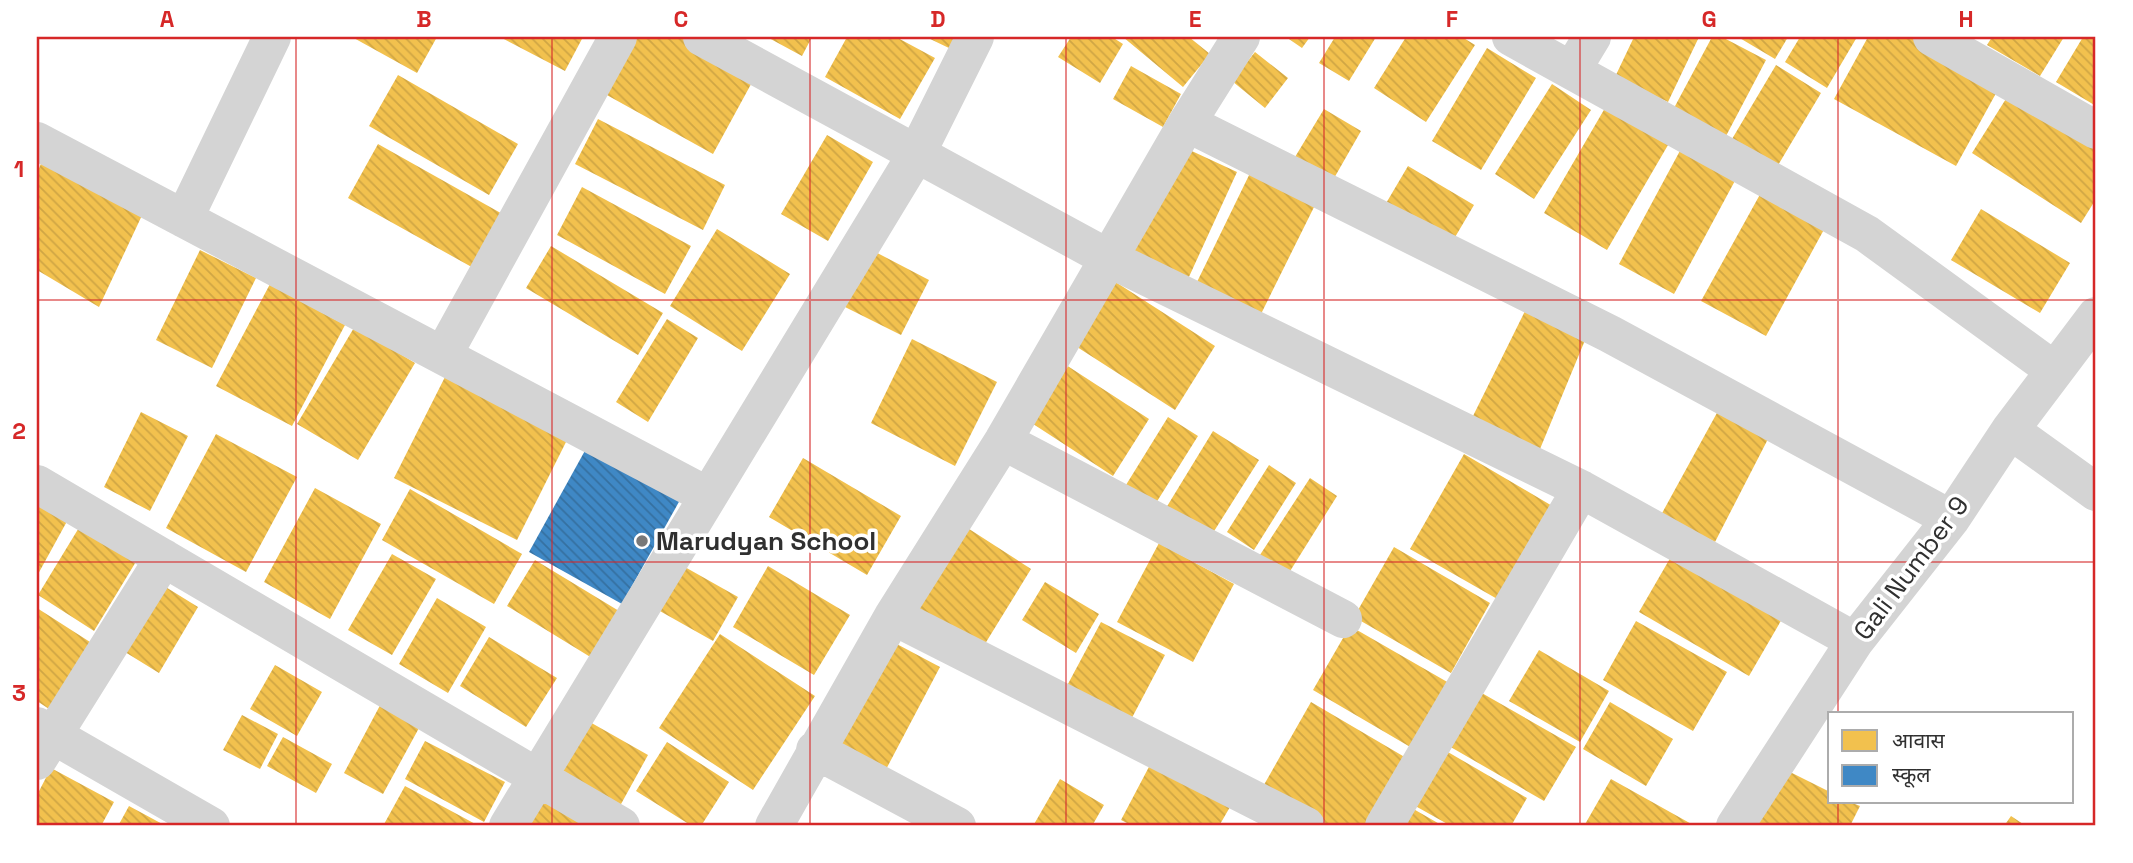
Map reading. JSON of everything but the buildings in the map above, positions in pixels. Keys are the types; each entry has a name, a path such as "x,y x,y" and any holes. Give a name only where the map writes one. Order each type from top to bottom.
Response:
{"street":[{"path":"184,219 272,37"},
{"path":"443,355 618,37"},
{"path":"702,37 1110,259 1581,489 1854,641"},
{"path":"508,826 917,153 975,37"},
{"path":"774,826 893,616 1003,441 1187,123 1241,37"},
{"path":"1511,37 1867,234 2054,370"},
{"path":"1572,70 1592,37"},
{"path":"1932,37 2096,130"},
{"path":"1187,123 1610,334 1951,519"},
{"path":"37,141 708,496"},
{"name":"Gali Number 9","path":"1735,826 1854,641 1951,519 2010,430 2096,316"},
{"path":"2010,430 2096,492"},
{"path":"1003,441 1343,619"},
{"path":"37,484 621,826"},
{"path":"1384,826 1581,489"},
{"path":"164,558 42,740 211,826"},
{"path":"893,616 1306,826"},
{"path":"815,750 957,826"}],"place":[{"name":"Marudyan School","path":"642,541"}]}
